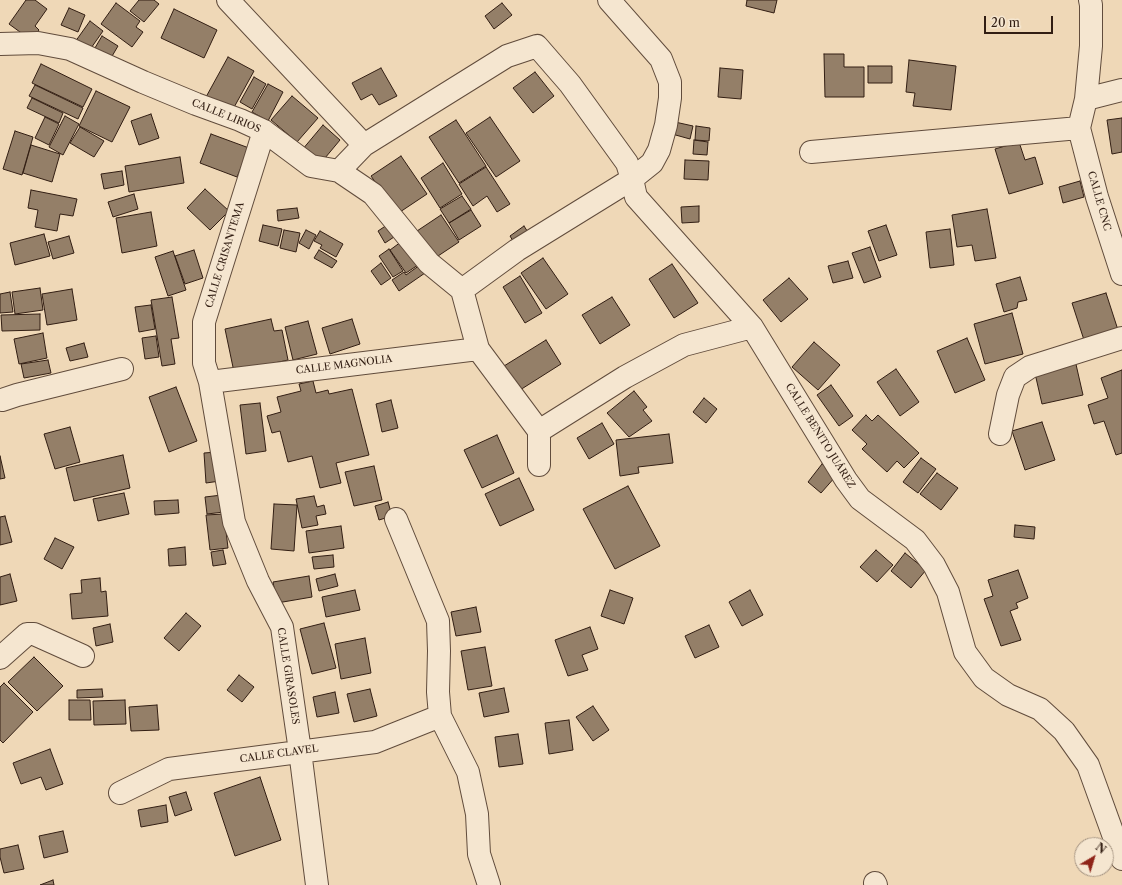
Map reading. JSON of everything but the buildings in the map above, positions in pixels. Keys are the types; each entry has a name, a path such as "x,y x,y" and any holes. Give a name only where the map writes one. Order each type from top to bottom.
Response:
{"street":[{"path":"228,0 364,145 340,171 373,194 429,263 462,290 478,349 539,431 539,465"},
{"path":"462,290 517,250 632,179 652,163 659,150 666,125 670,98 670,82 661,59 609,0"},
{"path":"811,152 1079,128 1086,99 1091,46 1090,0"},
{"name":"CALLE LIRIOS","path":"0,44 38,43 70,49 143,82 264,131 311,166 340,171"},
{"name":"CALLE BENITO JUÁREZ","path":"364,145 507,56 538,46 570,84 627,163 636,197 752,327 846,480 860,499 915,540 934,565 948,592 965,652 984,678 1008,695 1040,709 1064,731 1088,765 1122,859"},
{"path":"1086,99 1122,90"},
{"name":"CALLE CNC","path":"1079,128 1097,197 1122,274"},
{"name":"CALLE CRISANTEMA","path":"210,382 204,363 204,322 264,131"},
{"path":"539,431 625,377 684,345 752,327"},
{"path":"1000,434 1008,395 1015,377 1030,367 1122,338"},
{"name":"CALLE MAGNOLIA","path":"210,382 478,349"},
{"path":"1,398 122,369"},
{"name":"CALLE GIRASOLES","path":"210,382 234,522 258,582 282,627 317,885"},
{"path":"396,519 438,621 438,692 440,716 468,772 477,814 479,854 489,885"},
{"path":"0,658 27,634 34,634 83,656"},
{"name":"CALLE CLAVEL","path":"120,793 169,769 375,742 440,716"}]}
